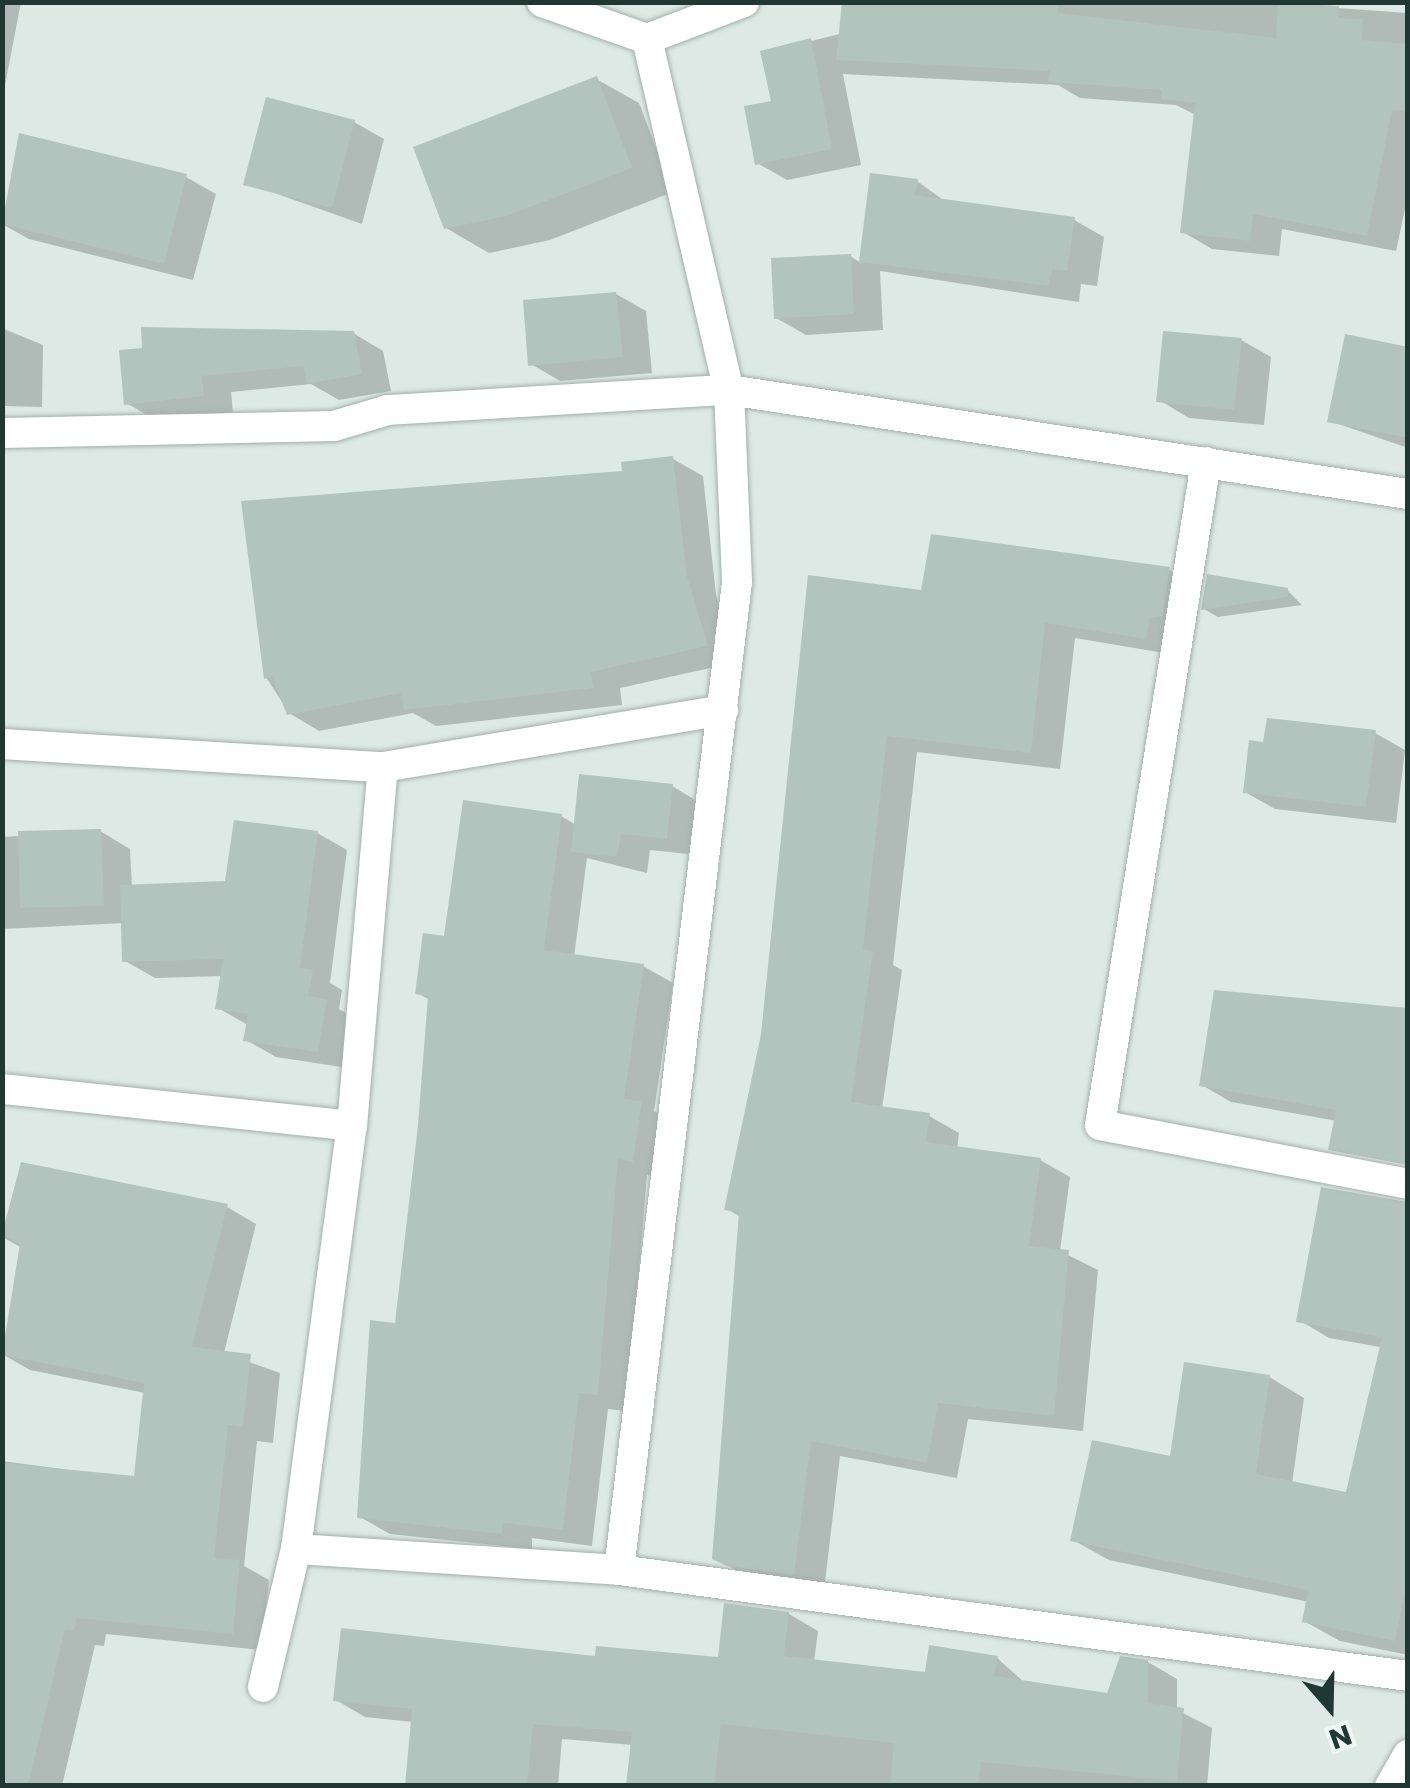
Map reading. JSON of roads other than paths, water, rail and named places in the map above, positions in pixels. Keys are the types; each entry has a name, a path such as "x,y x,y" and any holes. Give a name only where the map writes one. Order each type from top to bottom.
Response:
{"street":[{"path":"542,2 648,39 744,2"},
{"path":"618,1570 737,582 729,390 648,39"},
{"path":"2,433 334,426 388,410 729,390 1408,494"},
{"path":"1206,462 1100,1125 1408,1184"},
{"path":"2,744 383,767 723,710"},
{"path":"263,1687 296,1549 352,1126 383,767"},
{"path":"2,1089 352,1126"},
{"path":"296,1549 618,1570 1408,1676"},
{"path":"1390,1786 1408,1755"}]}
